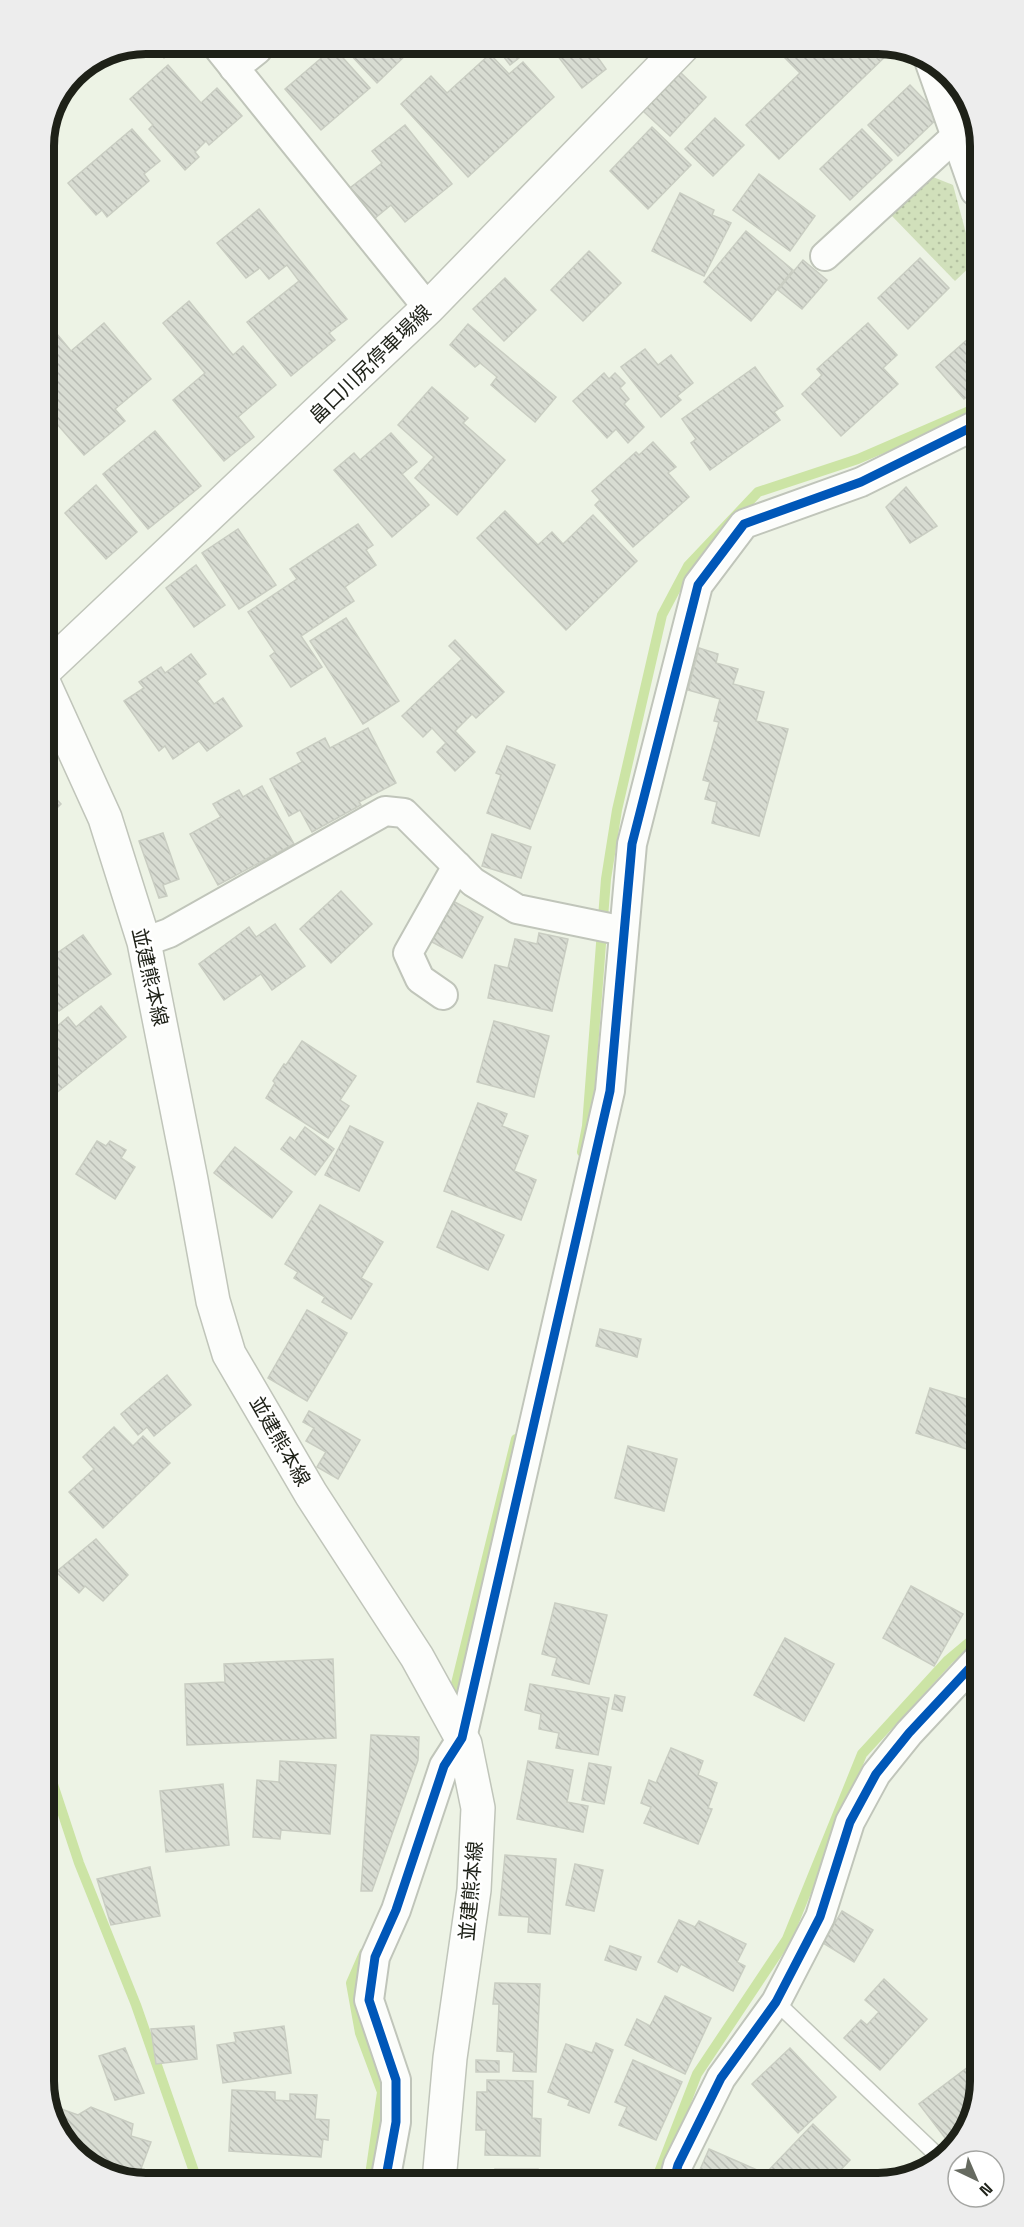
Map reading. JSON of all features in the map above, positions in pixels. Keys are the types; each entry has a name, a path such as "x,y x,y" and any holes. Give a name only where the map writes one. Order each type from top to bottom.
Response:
{"main road":[{"name":"畠口川尻停車場線","path":"54,661 428,308 674,54"},
{"name":"並建熊本線","path":"54,706 105,818 144,942 213,1301 229,1354 311,1494 417,1657 465,1744 478,1808 475,1878 450,2058 440,2173"}],"street":[{"path":"244,54 227,59 428,308"},
{"path":"934,73 970,175"},
{"path":"825,256 957,135"},
{"path":"387,2173 396,2122 396,2080 369,2000 375,1957 396,1910 444,1766 462,1738 610,1091 632,844 698,585 744,524 861,482 970,429"},
{"path":"144,942 169,933 385,812 404,813 473,882 518,909 624,931"},
{"path":"443,995 420,979 408,953 457,866"},
{"path":"676,2173 721,2078 776,2002 820,1917 850,1822 876,1774 909,1733 970,1668"}],"lane":[{"path":"776,2002 935,2153"}],"green space":[{"path":"933,177 953,185 970,248 970,267 955,281 890,214"}],"building":[{"path":"326,54 339,54 370,88 321,130 285,89"},
{"path":"350,54 407,54 377,83"},
{"path":"490,54 509,74 523,62 554,97 468,177 401,104 431,76 447,93"},
{"path":"501,54 524,54 510,65"},
{"path":"556,54 597,54 606,69 582,88"},
{"path":"781,54 887,55 779,159 746,125 800,73"},
{"path":"168,65 201,103 217,88 242,116 209,145 206,141 195,152 199,157 185,170 149,129 153,125 130,99"},
{"path":"680,72 706,97 670,136 643,111"},
{"path":"910,85 940,116 898,156 868,125"},
{"path":"715,118 744,145 713,176 685,149"},
{"path":"405,125 452,184 405,222 391,205 374,219 350,188 382,163 372,151"},
{"path":"652,127 691,165 648,209 610,171"},
{"path":"132,129 160,161 144,174 149,181 107,217 102,210 96,215 68,183"},
{"path":"862,129 892,160 850,200 820,169"},
{"path":"759,174 815,216 790,251 733,210"},
{"path":"680,193 714,210 712,215 731,223 704,276 652,251"},
{"path":"259,209 347,319 329,333 335,340 291,376 247,322 299,281 287,265 269,279 260,268 246,278 217,243"},
{"path":"746,231 793,270 751,321 704,282"},
{"path":"589,251 621,283 583,321 551,290"},
{"path":"920,258 949,288 908,329 878,298"},
{"path":"803,260 827,280 802,309 778,290"},
{"path":"505,278 536,310 504,341 473,309"},
{"path":"189,301 233,355 243,346 276,385 238,417 254,437 224,461 173,400 205,373 163,323"},
{"path":"104,323 151,379 115,409 125,421 84,455 54,420 54,337 57,334 71,351"},
{"path":"868,323 897,355 883,368 898,384 841,436 802,394 822,375 817,369"},
{"path":"468,324 556,397 535,422 491,385 497,377 480,363 475,367 450,345"},
{"path":"970,337 970,394 964,399 936,367"},
{"path":"645,349 658,365 671,355 693,383 677,396 681,400 661,417 621,367"},
{"path":"755,367 783,406 774,412 780,420 710,470 691,443 696,439 682,419"},
{"path":"604,373 609,379 615,373 625,383 620,388 629,399 624,404 644,427 628,443 616,429 607,438 573,401"},
{"path":"432,387 468,418 463,423 505,460 457,515 415,478 434,457 398,425"},
{"path":"155,431 201,486 148,529 103,474"},
{"path":"391,433 417,462 402,474 429,505 392,537 334,470 354,453 360,460"},
{"path":"653,442 676,467 668,473 689,497 633,547 595,505 600,500 592,491 636,452 639,455"},
{"path":"96,485 137,532 106,559 65,513"},
{"path":"906,487 937,526 910,543 886,507"},
{"path":"505,511 538,545 552,532 563,544 593,515 637,561 566,630 477,538"},
{"path":"358,524 373,545 366,550 376,565 345,587 354,601 301,636 322,667 291,687 270,656 275,652 248,612 297,579 290,569"},
{"path":"238,529 276,585 239,609 202,553"},
{"path":"196,565 225,605 194,627 166,588"},
{"path":"346,618 399,701 363,724 310,641"},
{"path":"455,640 504,692 476,718 472,714 455,731 475,752 455,771 437,752 446,743 432,728 423,737 402,716 462,659 449,646"},
{"path":"699,648 718,654 716,663 738,669 733,684 764,692 756,721 788,729 759,836 712,823 717,802 705,799 710,782 703,780 719,722 714,721 720,699 688,690"},
{"path":"191,654 206,674 197,681 214,704 223,698 242,726 207,751 199,741 173,759 165,746 159,751 124,701 144,688 139,682 161,667 165,673"},
{"path":"368,728 396,783 359,802 361,805 312,832 300,810 289,816 270,779 302,762 297,753 325,738 330,748"},
{"path":"507,746 555,765 530,829 487,813 501,775 496,773"},
{"path":"262,786 294,844 218,885 190,834 221,817 213,804 239,790 243,797"},
{"path":"54,797 61,804 54,811"},
{"path":"163,833 179,879 163,885 167,896 159,898 139,841"},
{"path":"492,834 531,847 521,878 482,866"},
{"path":"341,891 372,924 331,963 300,929"},
{"path":"451,900 483,917 462,958 430,941"},
{"path":"275,924 305,966 272,990 261,974 224,1000 199,964 249,927 256,937"},
{"path":"539,933 568,939 552,1011 488,998 495,965 508,968 515,939 537,944"},
{"path":"83,935 111,974 59,1011 54,1004 54,955"},
{"path":"101,1006 126,1037 54,1095 54,1029 68,1017 76,1027"},
{"path":"494,1021 549,1036 534,1097 477,1082"},
{"path":"302,1041 356,1076 340,1100 349,1106 328,1138 266,1098 275,1083 273,1081"},
{"path":"478,1103 507,1114 502,1126 528,1136 514,1171 536,1180 521,1220 444,1191"},
{"path":"350,1126 383,1142 359,1191 325,1175"},
{"path":"305,1127 334,1149 315,1175 281,1149 290,1137 295,1141"},
{"path":"97,1141 106,1146 110,1141 126,1150 121,1158 135,1167 115,1199 76,1174"},
{"path":"235,1147 292,1192 272,1218 214,1173"},
{"path":"320,1205 383,1242 361,1278 372,1284 351,1319 322,1302 325,1297 294,1278 298,1272 285,1264"},
{"path":"452,1211 504,1235 488,1270 437,1247"},
{"path":"307,1310 347,1333 307,1401 268,1378"},
{"path":"600,1329 641,1339 637,1357 596,1346"},
{"path":"167,1375 191,1405 154,1436 147,1427 138,1435 121,1414"},
{"path":"930,1388 970,1400 970,1450 916,1433"},
{"path":"309,1411 360,1440 338,1479 317,1467 326,1452 306,1441 314,1428 303,1422"},
{"path":"114,1427 133,1446 143,1436 170,1463 103,1528 69,1492 94,1469 83,1457"},
{"path":"628,1446 677,1459 664,1511 615,1498"},
{"path":"96,1539 128,1575 103,1601 85,1586 79,1593 56,1572"},
{"path":"911,1586 963,1614 934,1666 883,1638"},
{"path":"555,1603 607,1615 589,1684 552,1675 557,1658 542,1654"},
{"path":"785,1638 834,1664 804,1721 754,1695"},
{"path":"333,1659 336,1738 187,1745 185,1684 225,1682 224,1664"},
{"path":"530,1684 609,1698 598,1755 556,1748 559,1733 539,1729 541,1714 525,1710"},
{"path":"615,1695 625,1697 622,1711 612,1709"},
{"path":"371,1735 419,1737 418,1760 372,1891 361,1891"},
{"path":"671,1748 703,1761 698,1775 717,1783 708,1808 712,1809 698,1844 644,1823 651,1807 641,1803 649,1780 656,1783"},
{"path":"280,1761 336,1765 330,1834 281,1830 280,1839 253,1837 257,1780 279,1782"},
{"path":"528,1761 573,1770 567,1802 588,1806 583,1832 517,1819"},
{"path":"589,1763 611,1767 604,1804 582,1800"},
{"path":"223,1784 229,1845 166,1852 160,1791"},
{"path":"505,1855 556,1859 550,1934 528,1932 529,1917 499,1915"},
{"path":"575,1864 603,1870 594,1911 566,1905"},
{"path":"150,1867 160,1916 111,1925 97,1879"},
{"path":"842,1911 873,1930 854,1962 823,1943"},
{"path":"679,1920 695,1927 699,1921 746,1944 737,1962 745,1966 733,1991 681,1964 677,1972 658,1962"},
{"path":"610,1946 641,1957 636,1970 605,1960"},
{"path":"884,1979 927,2019 880,2070 844,2038 861,2020 867,2025 879,2012 865,2000"},
{"path":"495,1983 540,1984 536,2072 513,2071 514,2052 497,2051 499,2004 493,2004"},
{"path":"665,1996 711,2018 685,2074 625,2045 637,2019 650,2026"},
{"path":"194,2026 197,2059 156,2064 151,2029"},
{"path":"284,2026 291,2073 223,2083 217,2045 236,2042 234,2033"},
{"path":"596,2043 613,2050 589,2113 568,2105 570,2100 548,2092 566,2044 592,2053"},
{"path":"125,2048 144,2093 115,2100 99,2056"},
{"path":"790,2048 836,2097 798,2133 752,2084"},
{"path":"476,2060 499,2061 499,2072 476,2072"},
{"path":"633,2060 682,2082 656,2140 619,2125 627,2107 615,2102"},
{"path":"970,2066 965,2111 958,2127 947,2141 919,2104"},
{"path":"487,2080 533,2081 532,2118 541,2119 540,2156 485,2155 486,2130 476,2130 477,2092 487,2092"},
{"path":"232,2090 275,2092 275,2100 290,2101 290,2094 317,2095 315,2119 329,2120 328,2140 323,2139 321,2157 229,2151"},
{"path":"91,2107 133,2124 131,2136 151,2142 139,2173 116,2168 100,2161 77,2142 63,2122 58,2108 78,2115"},
{"path":"813,2124 850,2160 838,2173 770,2173 768,2171"},
{"path":"709,2149 757,2170 756,2173 699,2173"},
{"path":"495,2169 538,2169 538,2173 495,2173"}],"waterway":[{"path":"582,1152 587,1126 606,879 617,810 662,615 688,566 758,492 858,459 970,411"},
{"path":"451,1704 516,1439"},
{"path":"659,2173 697,2074 787,1939 862,1754 948,1660 970,1642"},
{"path":"54,1787 79,1863 136,2005 195,2173"},
{"path":"364,1953 351,1983 360,2033 382,2092 370,2173"}],"cycle path":[{"path":"387,2173 396,2122 396,2080 369,2000 375,1957 396,1910 444,1766 462,1738 610,1091 632,844 698,585 744,524 861,482 970,428"},
{"path":"676,2173 721,2078 776,2002 820,1917 850,1822 876,1774 909,1733 970,1668"}]}
